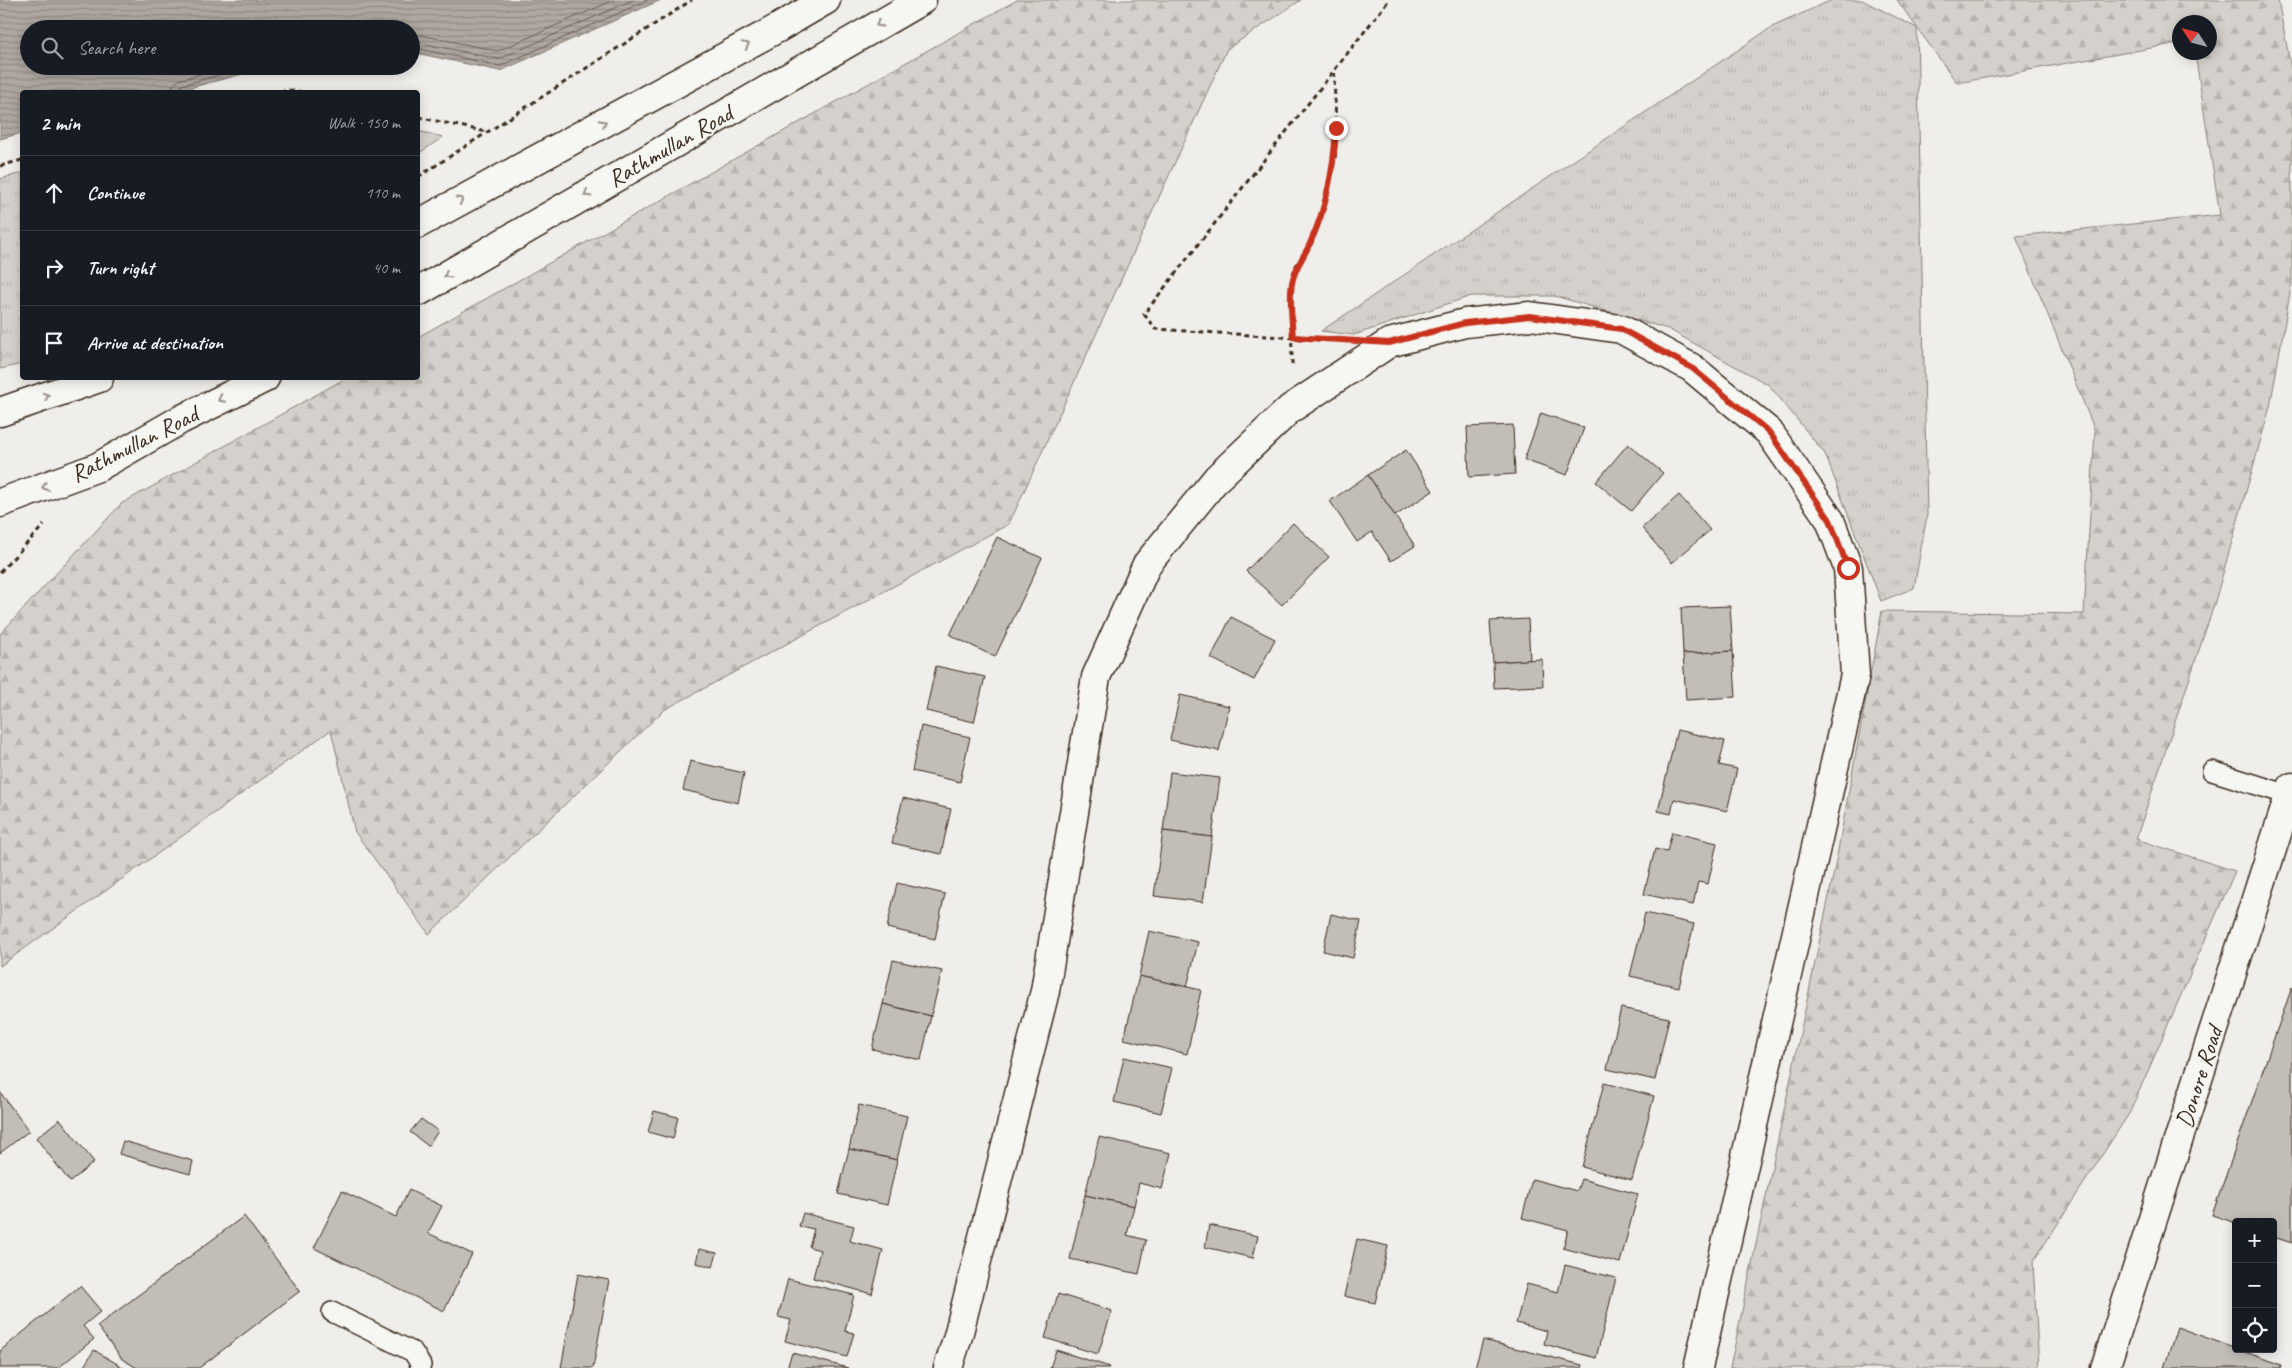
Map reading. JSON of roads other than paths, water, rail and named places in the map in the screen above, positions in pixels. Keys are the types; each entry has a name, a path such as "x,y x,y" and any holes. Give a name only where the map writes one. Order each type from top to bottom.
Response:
{"street":[{"path":"420,223 826,0"},
{"name":"Rathmullan Road","path":"420,291 922,0"},
{"path":"948,1368 1045,991 1096,677 1147,564 1217,478 1290,408 1389,343 1465,323 1530,316 1621,329 1692,368 1769,432 1830,520 1848,568 1855,675 1698,1368"},
{"path":"0,412 93,380"},
{"name":"Rathmullan Road","path":"0,503 98,467 180,420 261,380"},
{"name":"Donore Road","path":"2105,1368 2291,791"}],"lane":[{"path":"2212,771 2291,791"},
{"path":"332,1312 413,1352 421,1365 420,1368"}],"water":[{"path":"0,0 661,0 500,71 420,54 420,20 20,20 20,75 239,75 182,90 20,90 20,134 0,139"}]}
